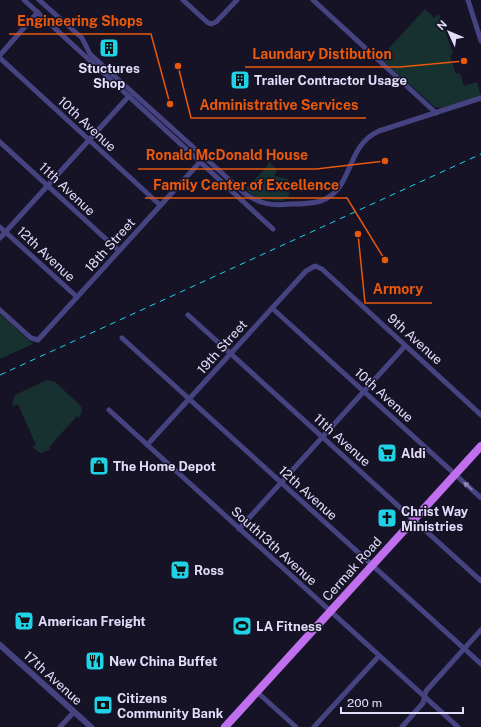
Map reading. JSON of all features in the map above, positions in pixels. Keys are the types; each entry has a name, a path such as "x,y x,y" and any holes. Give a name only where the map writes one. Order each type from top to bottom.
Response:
{"main road":[{"name":"Cermak Road","path":"225,727 481,446"}],"street":[{"path":"24,0 273,229"},
{"path":"40,0 82,38 90,54 240,190 250,197 265,204 310,203 325,199 340,186 356,150 369,136 379,131 481,98"},
{"path":"183,0 205,20 212,24 216,22 237,0"},
{"path":"313,0 436,113"},
{"path":"468,0 481,41"},
{"path":"0,55 38,12"},
{"name":"10th Avenue","path":"0,58 160,205"},
{"path":"0,238 129,96"},
{"name":"11th Avenue","path":"0,142 119,251"},
{"name":"18th Street","path":"0,310 35,340 40,338 200,162"},
{"name":"12th Avenue","path":"0,227 77,297"},
{"name":"19th Street","path":"147,445 306,271 315,266"},
{"name":"9th Avenue","path":"315,266 322,269 481,414"},
{"name":"10th Avenue","path":"272,308 481,498"},
{"name":"11th Avenue","path":"188,315 481,582"},
{"name":"12th Avenue","path":"122,338 371,566 481,664"},
{"path":"239,529 405,346"},
{"name":"South13th Avenue","path":"109,410 458,727"},
{"path":"402,727 423,703 426,691 481,630"},
{"name":"17th Avenue","path":"0,645 91,727"},
{"path":"314,727 379,656"},
{"path":"257,692 296,727"},
{"path":"60,727 74,712"}],"green space":[{"path":"425,9 434,18 439,14 453,54 450,56 456,74 460,73 464,86 477,82 481,97 441,108 435,107 380,58"},
{"path":"269,162 277,170 274,176 288,179 289,197 283,201 260,199 247,191 247,187 266,168"},
{"path":"0,314 33,344 0,359"},
{"path":"47,380 55,382 81,406 82,411 79,418 77,416 49,447 51,449 41,453 32,447 36,445 18,404 14,406 12,404 15,395"}],"railway":[{"path":"0,375 481,154"}],"place":[{"name":"Stuctures Shop","path":"109,48"},
{"name":"Laundary Distibution","path":"464,61"},
{"name":"Administrative Services","path":"178,66"},
{"name":"Trailer Contractor Usage","path":"240,80"},
{"name":"Engineering Shops","path":"170,104"},
{"name":"Ronald McDonald House","path":"385,161"},
{"name":"Armory","path":"358,234"},
{"name":"Family Center of Excellence","path":"385,260"},
{"name":"Aldi","path":"387,453"},
{"name":"The Home Depot","path":"99,466"},
{"name":"Christ Way Ministries","path":"387,518"},
{"name":"Ross","path":"180,570"},
{"name":"American Freight","path":"24,621"},
{"name":"LA Fitness","path":"242,626"},
{"name":"New China Buffet","path":"95,661"},
{"name":"Citizens Community Bank","path":"103,705"}]}
